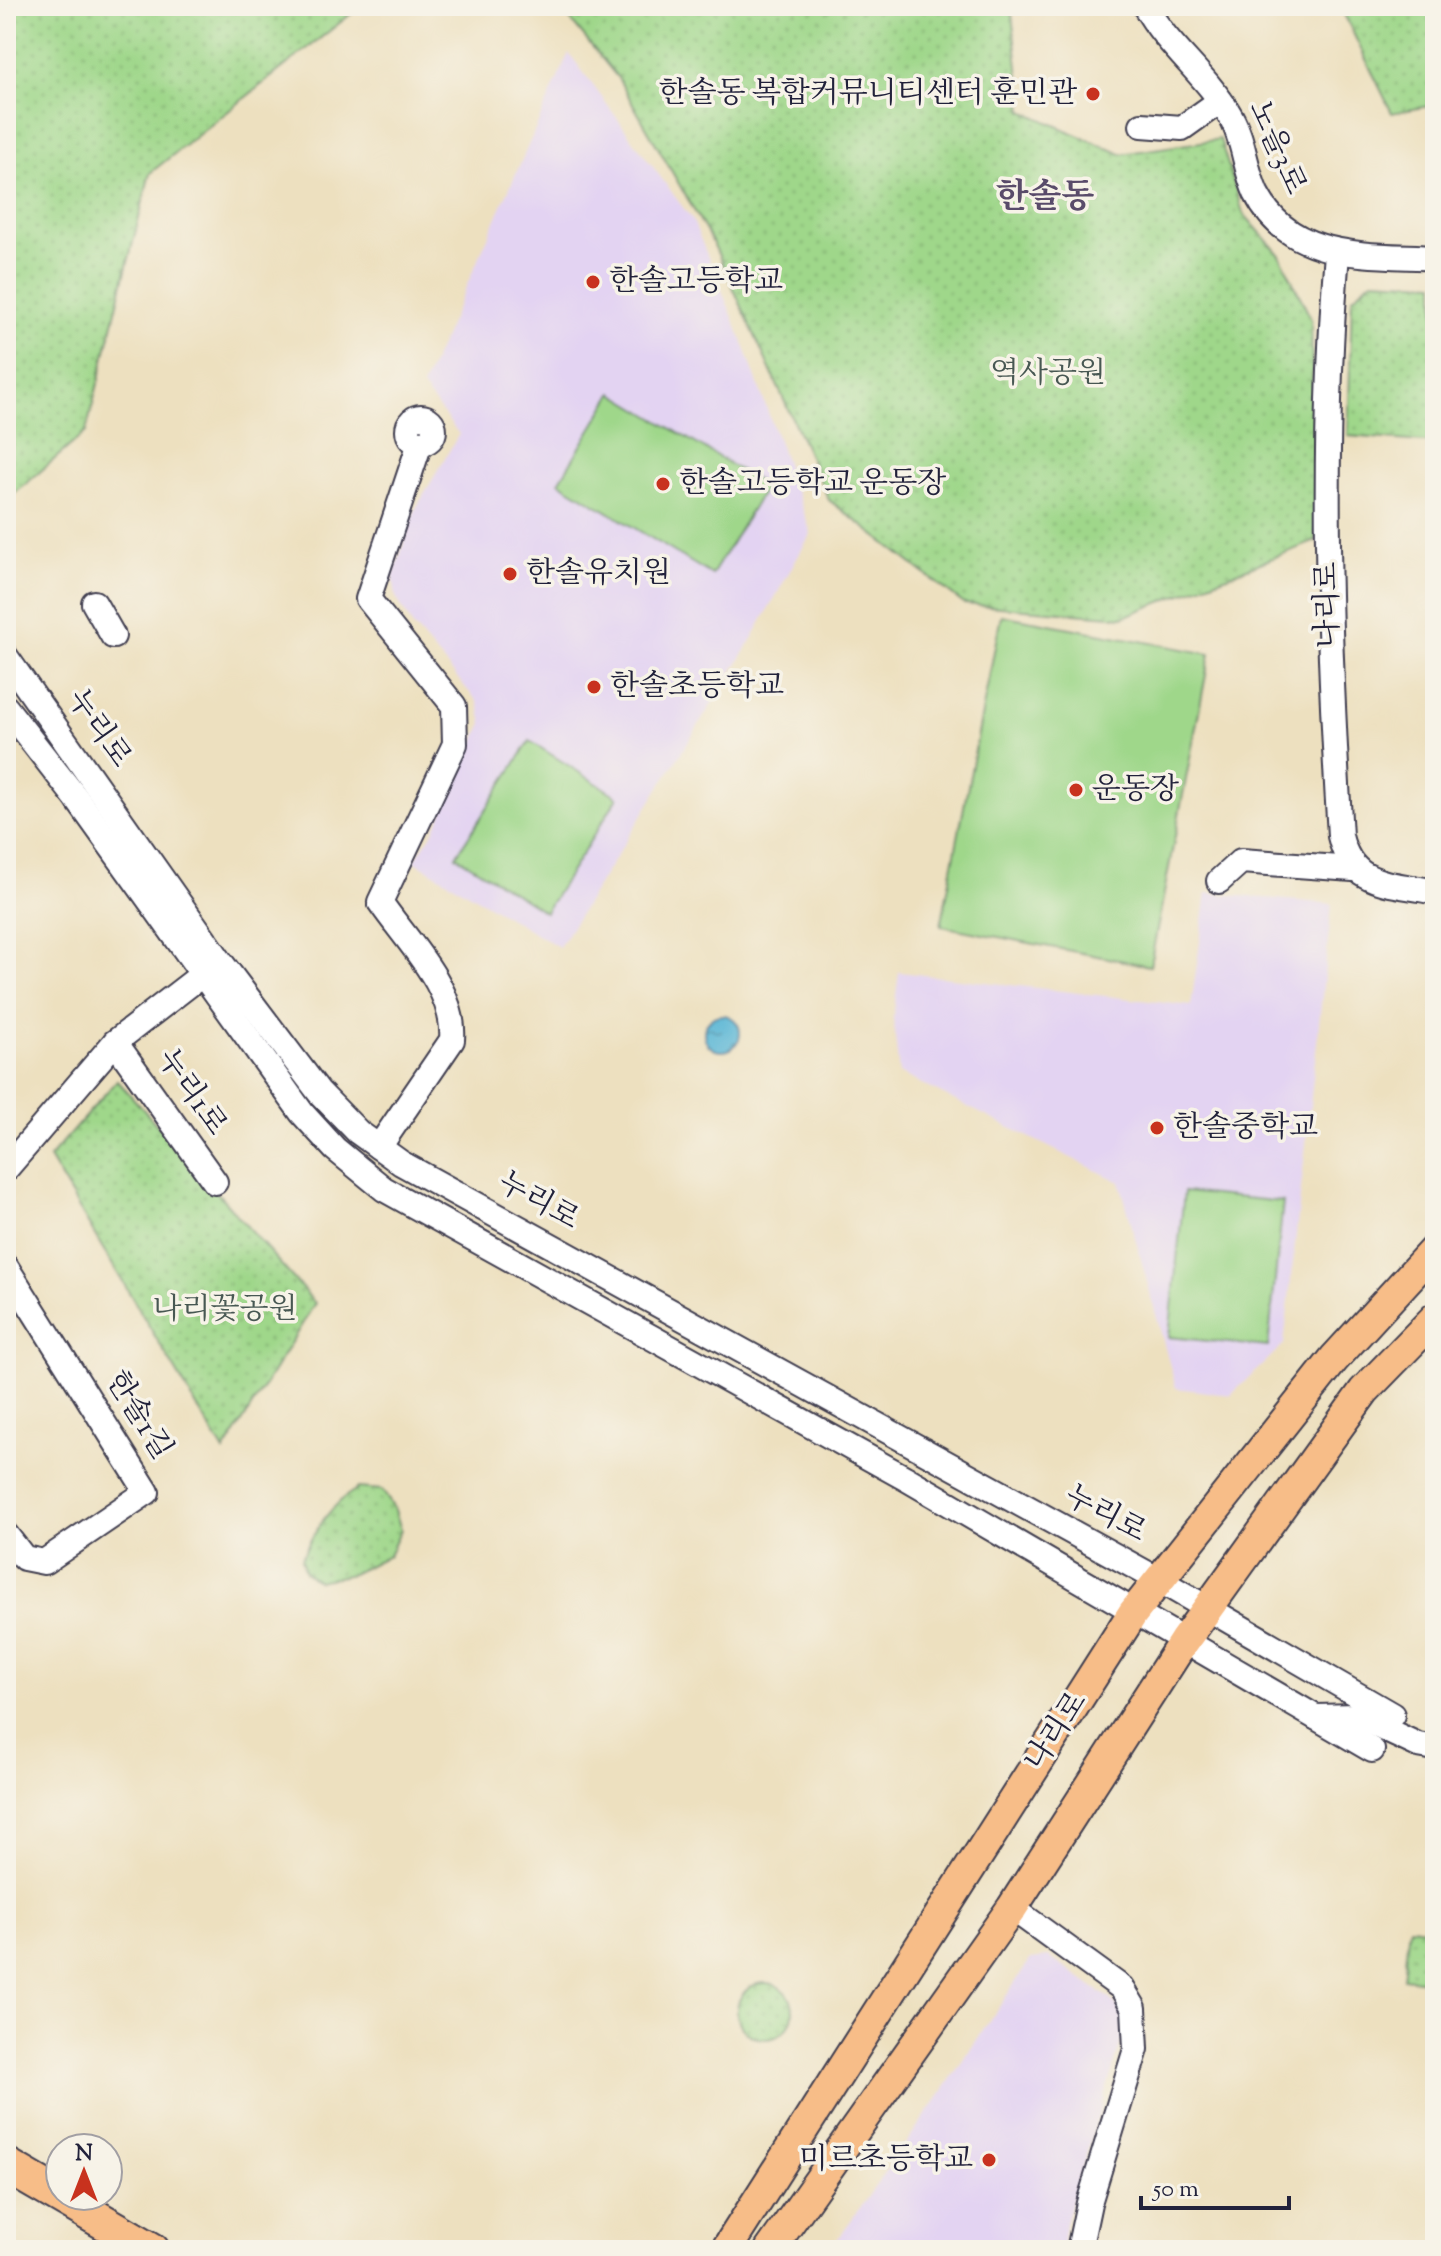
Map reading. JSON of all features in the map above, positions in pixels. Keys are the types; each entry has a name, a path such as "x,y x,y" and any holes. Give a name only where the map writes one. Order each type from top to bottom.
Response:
{"highway":[{"path":"6,2165 152,2250"},
{"path":"6,2180 110,2250"}],"main road":[{"name":"나리로","path":"726,2250 1157,1579 1334,1359 1435,1249"},
{"name":"나리로","path":"770,2250 1012,1908 1184,1641 1364,1391 1435,1318"}],"street":[{"name":"노을3로","path":"1145,6 1161,35 1220,101 1232,119 1256,192 1275,223 1319,249 1337,253 1435,258"},
{"path":"1142,125 1182,128 1220,101"},
{"name":"나리로","path":"1337,253 1331,319 1327,516 1330,667 1340,836 1344,854 1353,869"},
{"path":"379,1147 452,1040 454,1019 447,997 380,902 455,744 454,706 368,599 420,443"},
{"path":"94,603 113,636"},
{"name":"누리로","path":"6,657 302,1113 335,1149 384,1189 907,1479 1372,1750"},
{"name":"누리로","path":"6,708 210,968 358,1132 401,1163 703,1332 1157,1579 1392,1715"},
{"path":"1219,881 1241,861 1353,869 1371,880 1435,892"},
{"name":"누리1로","path":"6,1169 115,1042 210,968"},
{"name":"누리1로","path":"115,1042 215,1182"},
{"name":"한솔1길","path":"6,1267 147,1492 44,1562 24,1558 6,1535"},
{"path":"1333,1681 1356,1716"},
{"path":"1316,1717 1356,1716 1418,1745 1435,1748"},
{"path":"1012,1908 1122,1988 1134,2008 1136,2049 1089,2203 1079,2250"}],"shaded area":[{"path":"569,53 693,221 743,342 811,533 744,653 559,947 414,861 435,829 483,723 478,702 412,625 396,597 393,576 415,510 459,434 422,387"},
{"name":"한솔중학교","path":"1207,893 1332,904 1284,1344 1231,1395 1176,1388 1120,1182 899,1073 893,1018 899,972 1191,1006"},
{"name":"미르초등학교","path":"1049,1957 1109,1998 1123,2013 1124,2033 1065,2223 1062,2250 830,2250 938,2098 1031,1959"}],"green space":[{"path":"6,6 361,6 150,173 86,432 6,501"},
{"name":"역사공원","path":"559,6 1011,6 1023,111 1121,154 1220,139 1243,213 1280,255 1311,319 1316,541 1123,617 964,604 829,500 714,245 618,78"},
{"path":"1340,6 1435,6 1435,105 1392,113"},
{"path":"1372,280 1435,283 1435,443 1348,436 1352,298"},
{"name":"한솔고등학교 운동장","path":"613,393 766,486 712,575 559,482"},
{"name":"운동장","path":"1001,615 1210,654 1150,966 941,926"},
{"path":"530,741 618,797 545,912 456,856"},
{"name":"나리꽃공원","path":"117,1080 315,1303 224,1452 49,1158"},
{"path":"1184,1192 1283,1202 1268,1347 1169,1337"},
{"path":"358,1488 382,1490 395,1510 401,1530 389,1555 352,1574 318,1581 305,1572 301,1559 324,1519 339,1502"},
{"path":"1409,1927 1435,1930 1435,1982 1403,1978"},
{"path":"765,1983 785,1991 793,2011 785,2031 765,2039 745,2031 737,2011 745,1991"}],"water":[{"path":"722,1015 735,1020 740,1033 735,1046 722,1051 709,1046 704,1033 709,1020"}],"place":[{"name":"한솔동 복합커뮤니티센터 훈민관","path":"1093,94"},
{"name":"한솔고등학교","path":"593,282"},
{"name":"한솔고등학교 운동장","path":"663,484"},
{"name":"한솔유치원","path":"510,574"},
{"name":"한솔초등학교","path":"594,687"},
{"name":"운동장","path":"1076,790"},
{"name":"한솔중학교","path":"1157,1128"},
{"name":"미르초등학교","path":"989,2160"}],"district":[{"name":"한솔동","path":"1045,198"}]}
